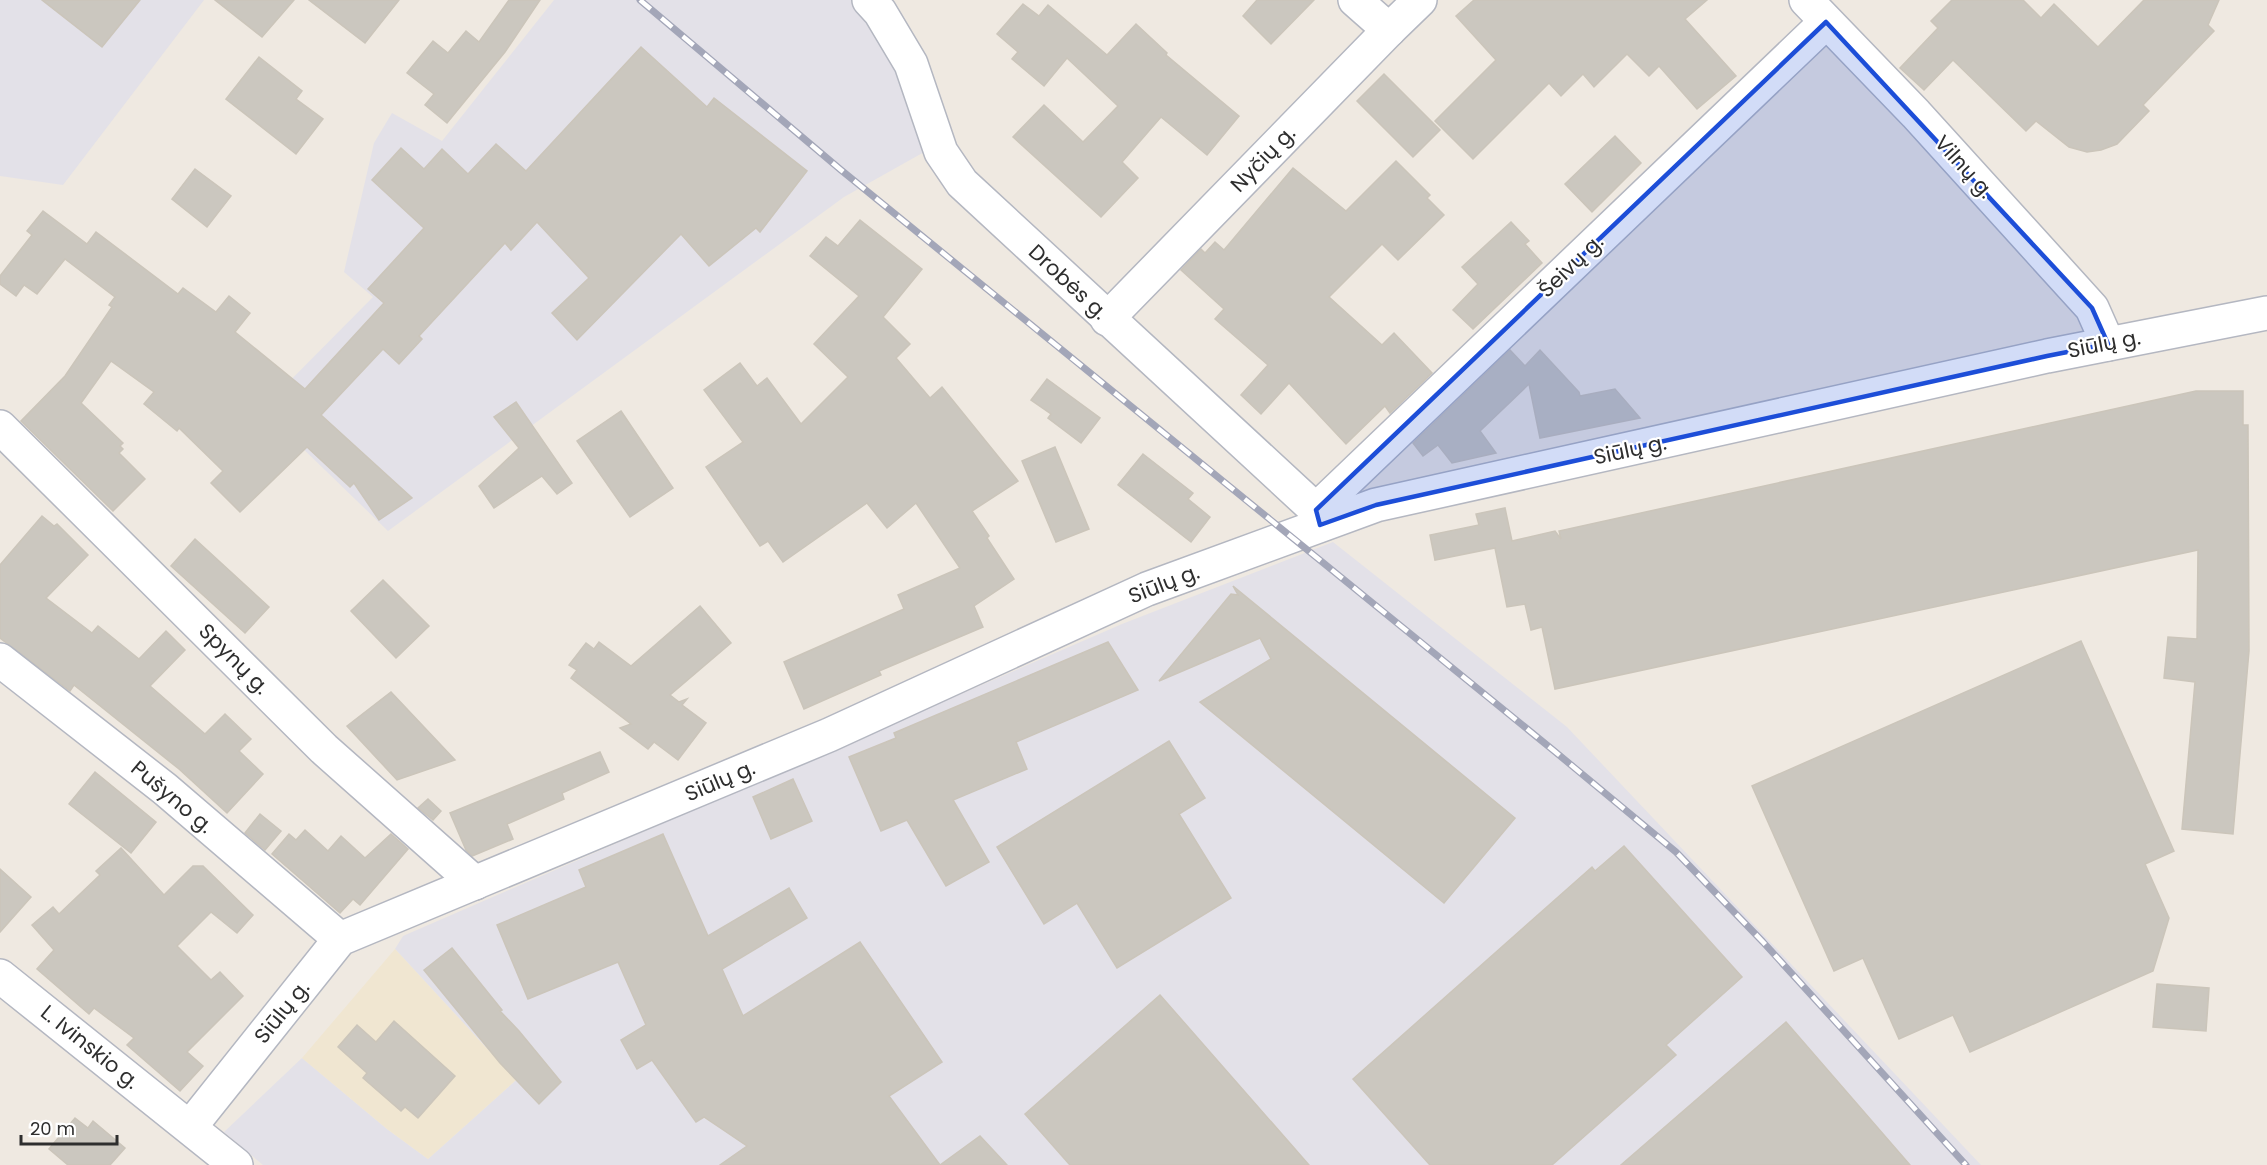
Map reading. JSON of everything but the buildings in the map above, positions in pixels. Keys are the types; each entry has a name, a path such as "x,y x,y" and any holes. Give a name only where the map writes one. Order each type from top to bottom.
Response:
{"street":[{"name":"Drobės g.","path":"869,0 880,12 911,64 941,153 962,183 1318,518"},
{"path":"1355,0 1389,30"},
{"name":"Nyčių g.","path":"1107,319 1420,0"},
{"name":"Vilnų g.","path":"1816,11 1916,114 2092,308 2108,344"},
{"name":"Šeivų g.","path":"1318,518 1816,11"},
{"name":"Siūlų g.","path":"190,1127 340,939 828,735 1147,589 1318,518 2047,356 2267,313"},
{"name":"Spynų g.","path":"0,427 324,749 475,883"},
{"name":"Pušyno g.","path":"0,660 165,789 340,939"},
{"name":"L. Ivinskio g.","path":"3,983 236,1165"}],"highlighted area":[{"path":"1826,22 2092,308 2108,344 2047,356 1376,505 1320,525 1316,510"}],"shaded area":[{"path":"0,0 204,0 63,185 0,176"},
{"path":"554,0 858,0 886,31 926,151 844,197 388,531 262,409 373,297 344,272 374,143 392,113 442,141"},
{"path":"1333,542 1567,727 1981,1165 263,1165 224,1132 302,1058 387,1129 428,1159 516,1080 395,949 403,936 1122,624"},
{"path":"395,949 516,1080 428,1159 387,1129 302,1058"}],"railway":[{"path":"640,0 841,170 1676,852 1763,942 1966,1165"}]}
